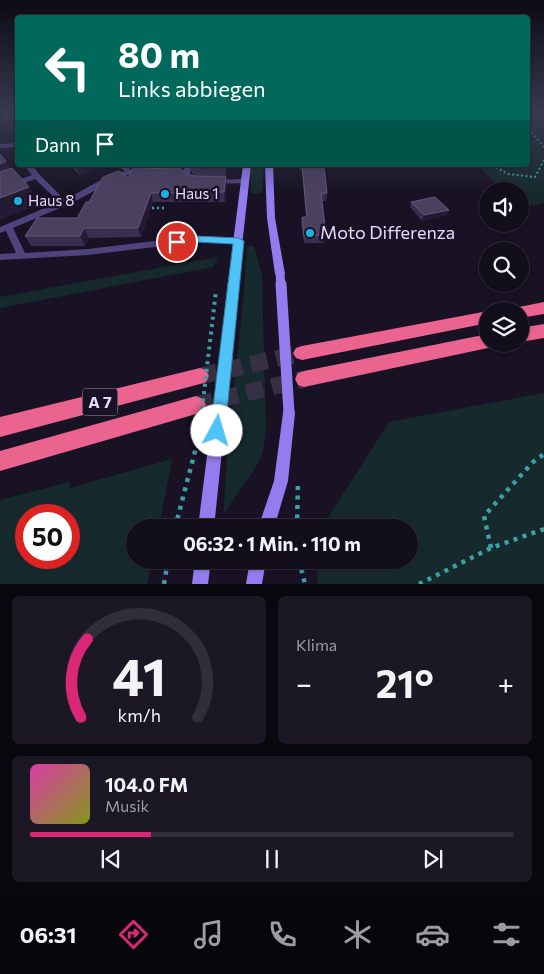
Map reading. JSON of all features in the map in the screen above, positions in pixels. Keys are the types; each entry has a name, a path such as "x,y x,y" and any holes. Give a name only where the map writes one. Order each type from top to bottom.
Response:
{"highway":[{"path":"529,310 544,308"},
{"path":"302,353 479,319"},
{"path":"529,334 544,331"},
{"path":"304,379 479,343"},
{"name":"A 7","path":"0,427 200,376"},
{"name":"A 7","path":"0,461 199,410"}],"main road":[{"path":"207,519 246,167"},
{"path":"269,167 271,218 280,274 288,414 281,481 269,519"},
{"path":"200,584 202,569"},
{"path":"254,584 256,569"}],"street":[{"path":"0,146 15,145"},
{"path":"29,167 36,176 64,203"},
{"path":"124,167 130,172 141,174"},
{"path":"168,174 189,177 189,167"},
{"path":"22,256 4,229 130,172"},
{"path":"0,190 36,176"},
{"path":"201,182 245,182"},
{"path":"0,257 88,252 196,239 238,241"}],"path":[{"path":"496,167 508,174 535,177 544,160"},
{"path":"140,208 167,208"},
{"path":"199,410 216,285"},
{"path":"178,519 200,434"},
{"path":"490,548 484,516 533,462 544,454"},
{"path":"419,584 490,548 544,529"},
{"path":"164,584 166,569"},
{"path":"301,569 305,584"}],"green space":[{"path":"530,138 544,138 544,203 529,206 529,182 495,182 480,167 530,167"},
{"path":"251,167 264,167 262,193 251,194"},
{"path":"247,246 254,246 262,275 266,428 263,452 256,467 224,513 225,480"},
{"path":"218,257 213,267 0,308 0,297"},
{"path":"544,393 544,584 318,584 317,569 418,569 418,519 327,519 389,422"},
{"path":"172,459 161,519 126,519 126,569 150,569 147,584 0,584 0,500 70,482 70,488"}],"building":[{"path":"0,154 6,161 0,164"},
{"path":"302,167 324,167 327,193 321,193 326,235 304,236 302,217 307,217"},
{"path":"12,168 29,187 0,198 0,172"},
{"path":"133,168 181,169 186,174 195,176 226,177 224,192 151,193 138,228 84,228 80,236 25,236 37,218 77,218 86,202 89,202 103,177 119,171 128,178"},
{"path":"435,197 449,210 424,215 411,202"}],"tunnel":[{"path":"200,376 302,353"},
{"path":"196,405 304,379"}],"place":[{"name":"Haus 1","path":"165,194"},
{"name":"Haus 8","path":"18,201"},
{"name":"Moto Differenza","path":"310,233"}],"route":[{"path":"177,242 196,239 238,241 217,431"}]}
